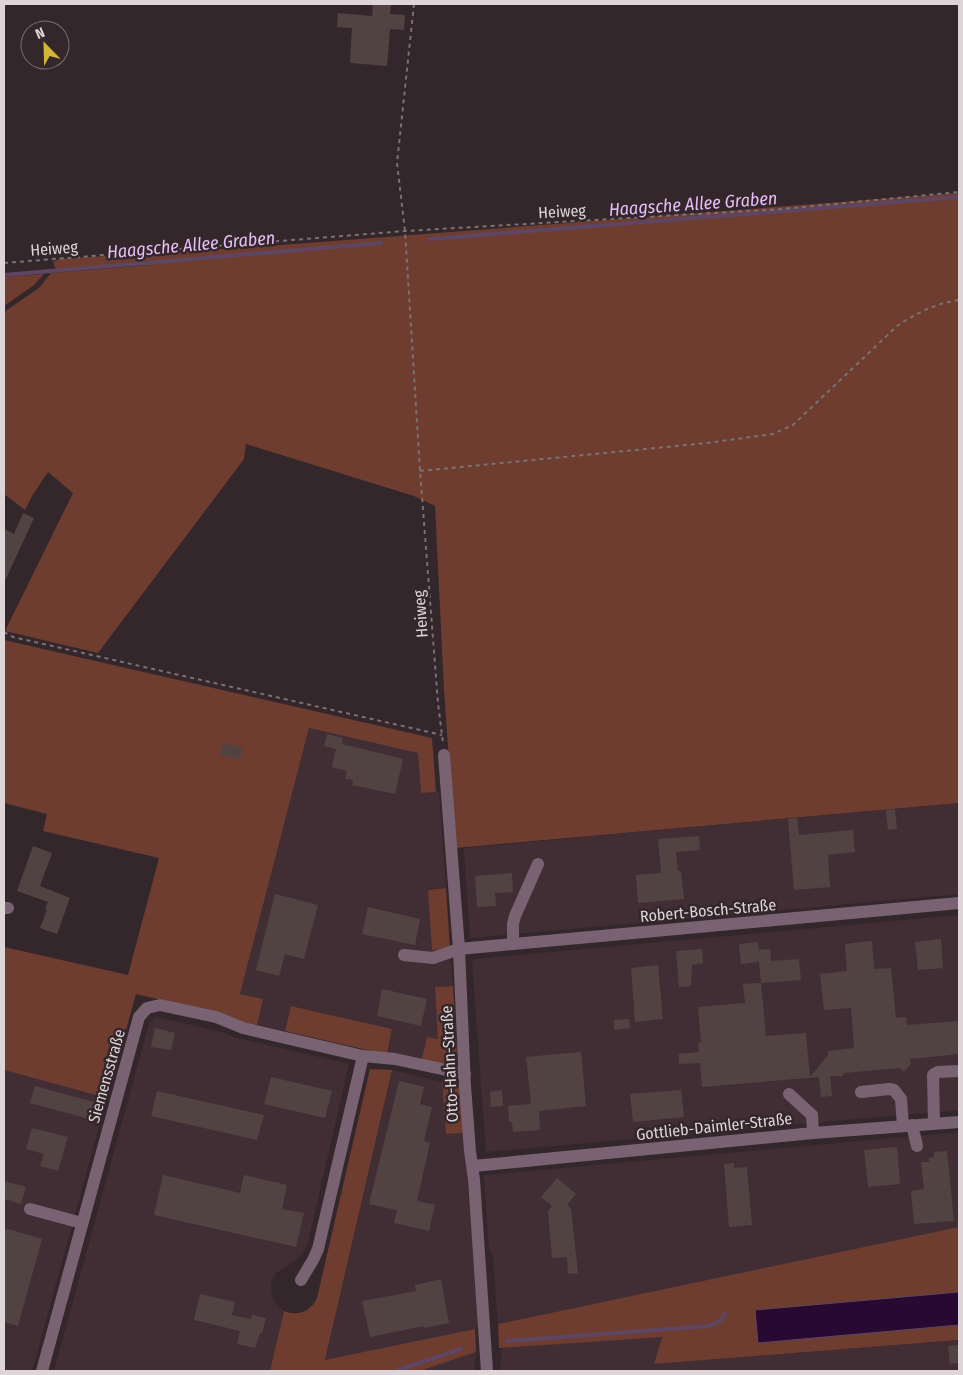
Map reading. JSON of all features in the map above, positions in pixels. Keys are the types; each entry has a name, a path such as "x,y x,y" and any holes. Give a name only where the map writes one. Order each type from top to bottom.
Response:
{"street":[{"name":"Otto-Hahn-Straße","path":"444,755 459,949 465,1074 488,1359 487,1371"},
{"path":"514,944 513,924 515,916 538,864"},
{"name":"Robert-Bosch-Straße","path":"404,955 433,958 459,949 959,903"},
{"name":"Siemensstraße","path":"42,1371 139,1017 147,1008 160,1005 216,1017 242,1028 363,1056 395,1059 465,1074"},
{"path":"300,1280 318,1249 363,1056"},
{"path":"934,1124 933,1075 938,1072 959,1071"},
{"path":"861,1092 894,1090 901,1099 908,1126 917,1146"},
{"path":"789,1094 812,1115 813,1133"},
{"name":"Gottlieb-Daimler-Straße","path":"473,1166 813,1133 959,1122"},
{"path":"30,1209 82,1223"}],"path":[{"name":"Heiweg","path":"414,4 397,163 405,231 420,471 438,703 444,755"},
{"name":"Heiweg","path":"4,263 405,231 782,209 959,192"},
{"path":"420,471 697,444 773,434 793,425 897,326 915,314 959,300"},
{"path":"4,632 13,637 442,734"}],"shaded area":[{"path":"959,193 959,803 455,848 444,689 435,506 414,496 246,444 244,459 98,653 5,631 73,493 48,472 25,510 4,494 4,312 39,288 51,273 150,265 56,270 53,262 59,259 255,247"},
{"path":"44,274 34,285 4,306 4,277"},
{"path":"4,640 432,738 436,792 421,793 418,753 309,728 240,994 263,999 257,1025 238,1021 223,1014 136,994 107,1098 4,1070 4,947 128,975 159,858 43,831 47,814 4,803"},
{"path":"309,728 418,753 421,793 439,792 446,888 429,889 432,950 450,949 453,986 435,987 438,1039 422,1059 387,1053 392,1029 291,1006 285,1031 257,1025 263,999 240,994"},
{"path":"959,803 959,894 470,938 464,848"},
{"path":"446,888 450,949 432,950 428,890"},
{"path":"959,915 959,1110 486,1152 472,962 475,959"},
{"path":"453,986 457,1055 450,1062 446,1063 422,1059 427,1037 438,1039 435,987"},
{"path":"291,1006 392,1029 387,1053 285,1031"},
{"path":"156,1017 349,1064 308,1242 302,1254 276,1273 271,1283 272,1298 277,1306 284,1311 270,1371 54,1371 149,1024"},
{"path":"370,1069 392,1070 325,1360 475,1329 476,1352 420,1371 270,1371 284,1311 289,1313 304,1312 317,1298"},
{"path":"4,1070 107,1098 32,1371 4,1371"},
{"path":"392,1070 442,1082 446,1134 463,1133 480,1326 475,1327 475,1329 325,1361"},
{"path":"442,1082 460,1086 463,1133 446,1134"},
{"path":"959,1132 959,1227 498,1324 493,1257 489,1248 484,1177 486,1175"},
{"path":"959,1227 959,1292 755,1310 758,1343 959,1325 959,1340 654,1364 662,1337 499,1348 498,1324"},
{"path":"959,1292 959,1325 758,1343 755,1310"},
{"path":"662,1336 654,1364 959,1340 959,1371 500,1371 502,1348"},
{"path":"476,1352 474,1371 420,1371 432,1367"}],"building":[{"path":"373,4 391,4 390,14 405,15 404,30 390,29 387,66 350,63 352,28 337,27 338,13 372,16"},
{"path":"23,513 34,518 4,583 4,529 14,534"},
{"path":"327,734 343,738 342,744 403,759 395,794 352,785 353,780 345,779 347,771 332,767 336,749 324,746"},
{"path":"223,743 243,748 240,759 220,755"},
{"path":"895,809 897,829 888,830 886,810"},
{"path":"797,818 799,835 853,830 855,852 828,855 830,887 794,890 788,819"},
{"path":"699,836 700,850 676,852 678,871 681,871 684,899 638,903 636,875 661,873 658,839"},
{"path":"33,846 52,853 40,886 70,898 57,934 40,928 48,902 17,891"},
{"path":"512,873 513,892 495,893 496,906 477,907 475,876"},
{"path":"275,894 318,905 304,959 285,954 279,976 256,970"},
{"path":"368,907 420,919 415,945 362,934"},
{"path":"941,939 943,968 918,970 915,942"},
{"path":"872,941 874,969 891,968 896,1018 906,1017 907,1025 959,1021 959,1054 910,1059 911,1064 904,1072 900,1068 830,1076 832,1096 821,1097 819,1077 702,1087 700,1063 679,1064 679,1054 699,1052 698,1043 701,1042 698,1007 745,1003 743,984 761,983 766,1036 806,1033 810,1077 828,1055 828,1051 854,1048 851,1008 824,1010 820,974 847,971 845,944"},
{"path":"758,942 759,950 770,949 771,961 799,959 801,980 761,983 759,962 741,964 739,944"},
{"path":"702,949 703,963 692,965 691,986 679,987 676,951"},
{"path":"658,965 663,1019 635,1022 631,968"},
{"path":"382,989 427,999 421,1026 377,1016"},
{"path":"629,1019 630,1028 614,1030 614,1020"},
{"path":"155,1028 175,1033 171,1050 151,1047"},
{"path":"581,1052 586,1106 539,1111 540,1130 513,1132 512,1122 509,1122 508,1106 531,1104 526,1057"},
{"path":"271,1077 332,1091 325,1118 264,1104"},
{"path":"399,1081 424,1087 420,1104 432,1107 424,1141 430,1143 417,1201 435,1205 429,1231 394,1223 397,1210 369,1204"},
{"path":"35,1086 94,1102 89,1119 30,1103"},
{"path":"502,1090 503,1106 491,1107 490,1092"},
{"path":"681,1090 684,1117 633,1122 630,1094"},
{"path":"157,1091 264,1115 257,1140 151,1116"},
{"path":"32,1128 68,1137 58,1171 40,1166 44,1154 26,1149"},
{"path":"897,1147 900,1184 868,1187 864,1150"},
{"path":"947,1151 954,1221 914,1224 911,1191 924,1189 921,1162 929,1162 929,1158 934,1157 934,1152"},
{"path":"734,1163 734,1168 747,1167 752,1225 729,1227 724,1164"},
{"path":"163,1175 240,1193 244,1175 287,1185 282,1209 304,1213 296,1247 154,1215"},
{"path":"557,1178 576,1194 567,1205 571,1209 578,1273 568,1274 567,1257 552,1258 548,1211 552,1206 541,1197"},
{"path":"4,1181 26,1187 21,1204 4,1199"},
{"path":"4,1228 42,1239 18,1326 4,1322"},
{"path":"441,1279 449,1323 424,1328 423,1326 370,1337 362,1301 416,1291 415,1285"},
{"path":"200,1294 235,1302 232,1315 251,1319 252,1315 266,1318 255,1348 237,1344 240,1331 194,1320"},
{"path":"959,1345 959,1363 950,1364 948,1346"}],"waterway":[{"name":"Haagsche Allee Graben","path":"429,239 959,197"},
{"name":"Haagsche Allee Graben","path":"4,275 381,243"},
{"path":"507,1341 709,1326 720,1321 725,1314"},
{"path":"396,1371 461,1349"}]}
